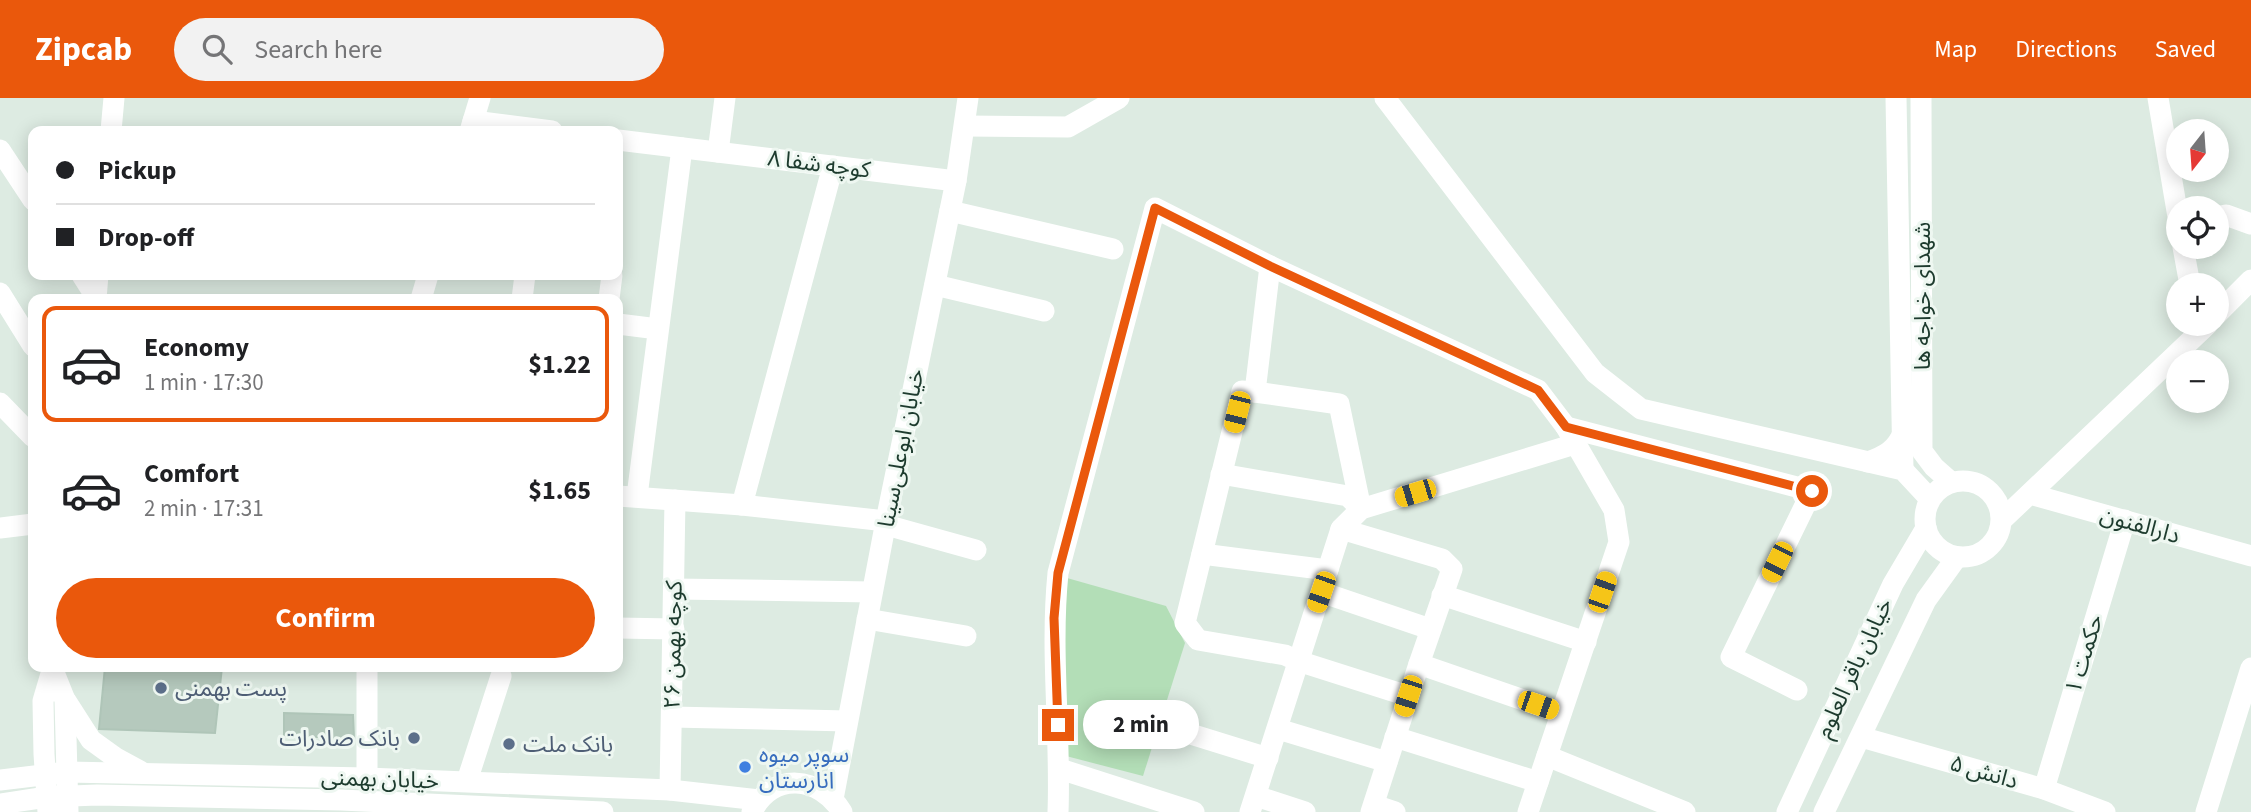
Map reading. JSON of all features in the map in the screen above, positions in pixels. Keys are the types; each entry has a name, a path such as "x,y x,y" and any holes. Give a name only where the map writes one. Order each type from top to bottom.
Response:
{"street":[{"path":"111,126 114,98"},
{"path":"471,126 480,98"},
{"path":"718,152 725,98"},
{"name":"خیابان ابوعلی‌سینا","path":"837,805 847,721 956,181 968,98"},
{"path":"966,126 1068,127 1119,98"},
{"path":"1385,98 1595,373 1641,410 1903,470 1930,499"},
{"name":"شهدای خواجه ها","path":"1896,98 1903,470"},
{"name":"شهدای خواجه ها","path":"1921,98 1922,451 1934,467 1951,482"},
{"path":"2158,98 2174,196"},
{"name":"کوچه شفا ۸","path":"623,141 956,181"},
{"path":"682,148 658,329 627,496 742,505 886,523 976,550"},
{"path":"0,149 28,192"},
{"path":"742,505 833,166"},
{"path":"1058,812 1060,769 1054,618 1058,573 1155,208 1270,266 1538,390 1570,435 1614,510 1619,542 1528,812"},
{"path":"950,211 1113,249"},
{"path":"2229,216 2251,224"},
{"path":"1255,391 1270,266"},
{"path":"2229,302 2251,281"},
{"path":"935,285 1044,311"},
{"path":"0,293 28,338"},
{"path":"623,325 658,329"},
{"path":"2002,520 2188,336"},
{"path":"1361,509 1339,404 1242,391 1185,623 1198,640 1285,655 1408,696"},
{"path":"0,403 28,432"},
{"path":"1868,462 1889,453 1898,445 1903,433"},
{"path":"1305,812 1253,804 1341,528 1361,509 1570,435 1812,491 1731,657 1797,690"},
{"path":"1222,474 1348,496 1361,509"},
{"path":"1951,482 1975,482 1995,497 2000,508 2002,520 1999,533 1992,544 1982,552 1957,556 1945,552 1934,544 1926,527 1926,508 1930,499 1940,488 1951,482"},
{"name":"دارالفنون","path":"2030,494 2251,556"},
{"name":"کوچه بهمن ۲۶","path":"670,790 675,500"},
{"name":"حکمت ۱","path":"2044,789 2125,520"},
{"path":"0,528 28,525"},
{"name":"خیابان باقر العلوم","path":"1787,812 1893,584 1926,527"},
{"path":"1341,528 1442,559 1452,569 1373,808 1395,812"},
{"path":"1202,554 1328,570"},
{"name":"خیابان باقر العلوم","path":"1824,812 1926,600 1957,556"},
{"path":"675,589 872,592"},
{"path":"1321,592 1430,629"},
{"path":"1442,595 1586,642"},
{"path":"867,619 966,636"},
{"path":"623,628 674,629"},
{"path":"1419,664 1562,713"},
{"path":"2206,812 2251,668"},
{"path":"52,672 43,701 45,774 58,804"},
{"path":"54,672 65,700 91,740 145,774"},
{"path":"367,672 367,778"},
{"path":"467,781 501,676"},
{"path":"58,804 67,772 65,700"},
{"path":"672,718 847,721"},
{"path":"1168,727 1269,758"},
{"path":"1279,729 1387,762"},
{"path":"1395,737 1538,782"},
{"name":"دانش ۵","path":"1861,737 2044,789 2105,812"},
{"path":"1547,756 1685,812"},
{"path":"1060,769 1194,812"},
{"name":"خیابان بهمنی","path":"0,780 67,772 467,781 670,790 756,806"},
{"path":"756,806 770,791 782,785 796,783 810,784 822,790 837,805"},
{"name":"خیابان بهمنی","path":"0,804 341,800 597,812"}],"green space":[{"path":"1067,578 1166,606 1185,643 1143,776 1066,756 1063,614"}],"building":[{"name":"پست بهمنی","path":"105,672 221,672 215,733 99,729"},
{"path":"284,713 353,715 354,738 284,736"}],"place":[{"name":"پست بهمنی","path":"161,688"},
{"name":"بانک صادرات","path":"414,738"},
{"name":"بانک ملت","path":"509,744"},
{"name":"سوپر میوه انارستان","path":"745,767"}],"route":[{"path":"1058,725 1054,618 1058,573 1155,208 1270,266 1538,390 1566,427 1812,491"}]}
